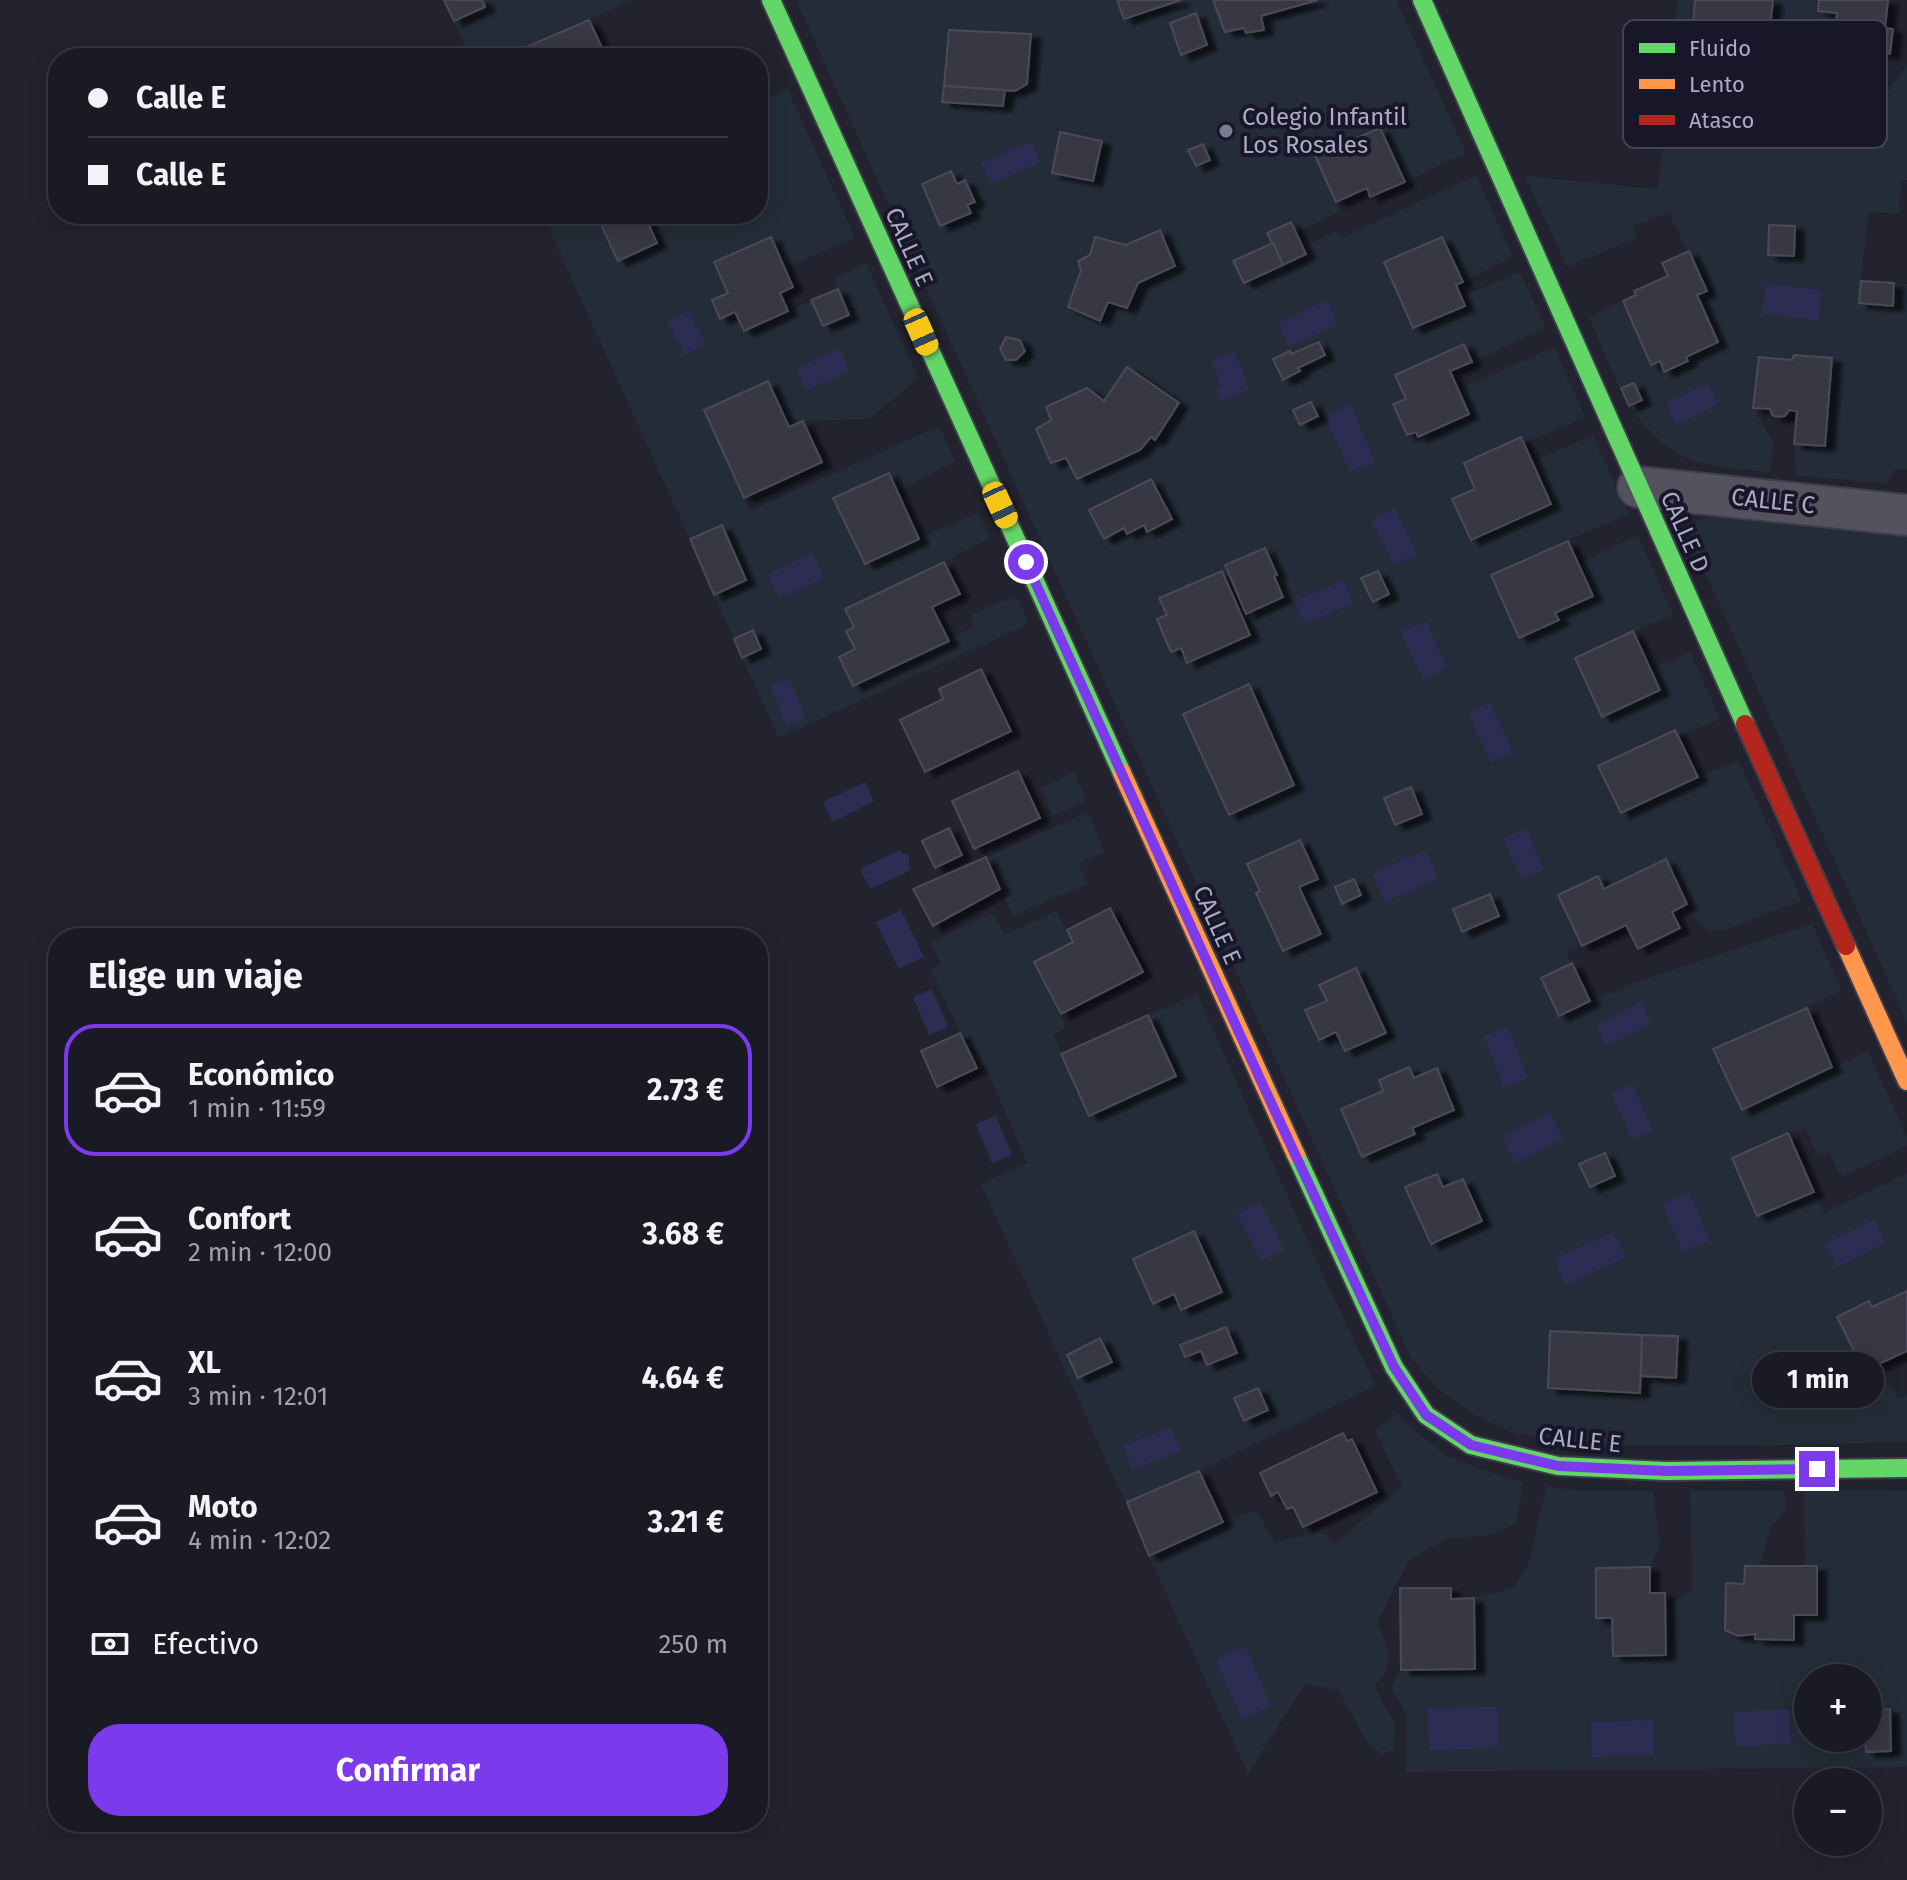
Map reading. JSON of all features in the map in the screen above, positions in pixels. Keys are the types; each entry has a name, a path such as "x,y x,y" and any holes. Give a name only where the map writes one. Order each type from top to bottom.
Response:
{"street":[{"name":"CALLE E","path":"771,0 1268,1096 1394,1367 1426,1415 1471,1445 1558,1466 1666,1471 1907,1468"},
{"name":"CALLE D","path":"1422,0 1907,1081"},
{"name":"CALLE C","path":"1638,487 1907,515"}],"shaded area":[{"path":"482,0 633,0 527,48 466,48 454,21 485,7"},
{"path":"796,0 1117,0 1124,19 1181,0 1396,0 1466,153 1405,182 1380,128 1316,156 1340,211 1296,233 1291,223 1268,232 1273,243 1234,261 1244,283 1305,255 1303,248 1336,231 1341,238 1476,175 1513,257 1463,282 1442,237 1384,262 1413,328 1464,306 1461,297 1520,272 1546,328 1472,362 1464,344 1396,374 1406,399 1393,405 1407,435 1416,432 1418,437 1469,414 1458,389 1554,347 1585,417 1524,444 1532,462 1593,435 1629,514 1568,540 1579,563 1638,535 1673,615 1633,632 1651,669 1690,652 1720,719 1678,736 1698,777 1739,761 1802,901 1721,931 1706,929 1696,920 1665,859 1604,889 1598,877 1558,895 1582,946 1566,951 1590,1001 1639,981 1812,924 1842,991 1713,1049 1742,1109 1868,1051 1907,1137 1907,1146 1841,1177 1829,1153 1818,1156 1805,1128 1732,1158 1757,1216 1814,1192 1824,1213 1907,1173 1907,1291 1872,1307 1837,1317 1872,1382 1885,1377 1898,1399 1907,1395 1907,1442 1607,1446 1562,1442 1511,1432 1476,1416 1437,1388 1411,1358"},
{"path":"1678,0 1695,0 1693,20 1676,20"},
{"path":"1773,0 1819,0 1818,11 1837,13 1836,20 1771,20"},
{"path":"1907,64 1907,180 1902,180 1899,214 1868,212 1859,302 1892,305 1894,283 1907,284 1907,469 1895,469 1887,484 1796,475 1794,444 1825,446 1831,358 1794,355 1792,360 1759,357 1753,408 1774,443 1770,472 1702,463 1679,454 1643,424 1618,383 1589,317 1623,301 1651,364 1660,361 1664,372 1687,362 1686,357 1718,342 1697,295 1706,290 1669,213 1633,226 1637,238 1567,267 1525,176 1658,189 1662,148 1887,148 1887,93"},
{"path":"787,88 855,238 785,268 770,237 714,261 728,293 712,300 735,312 744,331 837,289 834,279 866,263 918,378 870,419 803,421 789,427 767,381 705,409 750,511 939,426 955,461 897,492 888,473 833,499 865,564 978,512 990,538 846,609 854,627 846,631 855,649 853,686 973,627 970,615 1016,595 1029,624 779,738 714,595 745,580 722,525 690,539 547,224 601,224 618,261 657,243 648,224 768,224 768,97"},
{"path":"1031,142 1040,163 991,184 981,163"},
{"path":"1766,284 1821,290 1819,320 1763,314"},
{"path":"1327,300 1338,325 1289,347 1278,323"},
{"path":"688,311 706,344 685,355 667,321"},
{"path":"840,349 850,371 806,391 796,368"},
{"path":"1234,351 1250,389 1221,401 1216,388 1221,385 1211,360"},
{"path":"1708,383 1718,404 1676,425 1666,403"},
{"path":"1351,405 1375,462 1350,472 1325,416"},
{"path":"1395,508 1417,554 1394,565 1371,520"},
{"path":"1710,517 1907,536 1907,1022 1692,543 1690,532 1696,521"},
{"path":"812,553 824,578 779,598 768,574"},
{"path":"1343,580 1353,603 1305,624 1294,601"},
{"path":"1426,621 1447,668 1423,679 1401,632"},
{"path":"789,678 806,717 787,726 770,686"},
{"path":"1490,702 1513,752 1490,762 1468,712"},
{"path":"1074,772 1087,801 1053,816 1041,788"},
{"path":"865,782 874,801 833,822 823,802"},
{"path":"1088,812 1105,852 1079,864 1087,884 1013,916 986,857"},
{"path":"1526,828 1544,870 1521,879 1503,838"},
{"path":"900,850 909,856 911,870 870,889 860,869"},
{"path":"1425,850 1438,878 1385,902 1372,874"},
{"path":"901,910 924,957 899,969 876,922"},
{"path":"1056,911 1073,942 1034,962 1066,1028 1053,1034 1089,1115 1176,1076 1148,1015 1197,994 1322,1273 1377,1385 1199,1471 1127,1502 981,1184 1027,1163 985,1065 977,1068 930,969 941,964 930,943 991,913 1006,934"},
{"path":"932,989 948,1027 929,1035 913,997"},
{"path":"1640,1002 1651,1024 1607,1046 1596,1025"},
{"path":"1508,1027 1528,1078 1504,1087 1484,1036"},
{"path":"1633,1084 1652,1131 1631,1139 1612,1093"},
{"path":"1550,1113 1563,1139 1515,1163 1502,1137"},
{"path":"996,1116 1012,1155 992,1163 976,1124"},
{"path":"1689,1192 1710,1241 1683,1252 1662,1204"},
{"path":"1260,1202 1284,1250 1261,1261 1237,1214"},
{"path":"1874,1220 1885,1244 1837,1267 1825,1244"},
{"path":"1613,1232 1626,1257 1566,1285 1554,1259"},
{"path":"1398,1413 1446,1456 1522,1481 1515,1524 1490,1535 1446,1539 1409,1560 1377,1623 1389,1656 1386,1670 1374,1686 1395,1724 1394,1749 1383,1755 1369,1745 1338,1690 1305,1684 1248,1774 1149,1556 1256,1510 1275,1543 1322,1530 1334,1544 1402,1487 1375,1430"},
{"path":"1170,1427 1180,1451 1132,1470 1123,1446"},
{"path":"1547,1486 1577,1491 1653,1491 1660,1546 1650,1567 1596,1568 1596,1617 1612,1618 1613,1656 1666,1655 1666,1609 1692,1589 1690,1491 1785,1491 1785,1510 1771,1527 1760,1566 1745,1566 1744,1584 1726,1584 1725,1629 1739,1636 1755,1634 1756,1639 1793,1640 1794,1615 1817,1615 1805,1566 1803,1491 1907,1490 1907,1767 1406,1772 1407,1717 1391,1686 1401,1670 1475,1668 1474,1598 1515,1586 1530,1561"},
{"path":"1246,1647 1271,1706 1242,1719 1216,1660"},
{"path":"1497,1707 1498,1748 1429,1750 1428,1708"},
{"path":"1789,1709 1791,1743 1736,1747 1734,1712"},
{"path":"1653,1720 1653,1755 1592,1757 1591,1722"}],"building":[{"path":"444,0 482,0 485,7 454,21"},
{"path":"1117,0 1181,0 1124,19"},
{"path":"1213,0 1318,0 1261,16 1264,30 1246,33 1244,28 1225,32"},
{"path":"1695,0 1773,0 1771,20 1693,20"},
{"path":"1819,0 1888,0 1886,20 1836,20 1837,13 1818,11"},
{"path":"1196,13 1207,45 1181,55 1170,23"},
{"path":"589,20 602,48 526,48"},
{"path":"1887,28 1893,29 1890,54 1887,54"},
{"path":"949,30 1031,34 1027,84 1015,91 944,86"},
{"path":"944,86 1005,90 1003,106 942,102"},
{"path":"1380,128 1405,182 1370,197 1367,188 1336,202 1315,156"},
{"path":"1060,132 1102,141 1093,181 1052,173"},
{"path":"1203,144 1210,160 1196,166 1188,150"},
{"path":"951,171 957,184 965,180 975,202 967,205 971,213 940,226 922,184"},
{"path":"1291,222 1306,254 1283,265 1267,233"},
{"path":"601,224 648,224 657,243 618,261"},
{"path":"1769,225 1795,226 1794,256 1768,255"},
{"path":"1160,230 1175,266 1138,283 1127,308 1108,302 1100,321 1068,307 1081,270 1078,261 1090,255 1095,237 1126,245"},
{"path":"771,237 793,287 780,293 788,311 744,331 735,312 720,319 712,300 728,293 714,262"},
{"path":"1442,237 1463,282 1456,285 1465,306 1413,328 1384,262"},
{"path":"1273,243 1283,265 1244,283 1233,261"},
{"path":"1689,251 1707,291 1697,295 1718,342 1686,357 1688,361 1664,372 1660,361 1651,365 1623,301 1636,295 1634,291 1668,276 1662,263"},
{"path":"1861,281 1894,283 1893,306 1859,303"},
{"path":"838,289 849,315 823,326 811,300"},
{"path":"1006,337 1020,340 1025,351 1016,360 1006,360 1000,349"},
{"path":"1319,342 1325,355 1298,368 1300,371 1283,380 1273,359"},
{"path":"1464,344 1472,362 1450,371 1469,414 1418,437 1416,432 1407,435 1393,404 1406,399 1395,375"},
{"path":"1794,355 1832,358 1825,446 1794,444 1797,411 1789,410 1785,416 1778,417 1772,415 1770,409 1753,408 1759,357 1792,360"},
{"path":"1127,367 1179,403 1155,440 1151,437 1140,450 1077,479 1066,458 1051,463 1036,429 1051,420 1046,407 1087,388 1104,401"},
{"path":"768,381 789,427 803,421 822,462 744,498 704,410"},
{"path":"1634,383 1642,400 1629,406 1621,388"},
{"path":"1311,402 1318,416 1300,425 1293,410"},
{"path":"1521,437 1551,504 1471,540 1452,499 1475,489 1464,463"},
{"path":"889,473 919,539 865,564 833,498"},
{"path":"1151,479 1172,519 1147,532 1144,525 1127,534 1124,528 1104,539 1089,510"},
{"path":"722,525 746,580 714,595 690,539"},
{"path":"1568,541 1593,596 1555,613 1559,620 1519,638 1491,575"},
{"path":"1265,548 1283,597 1246,614 1225,565"},
{"path":"944,562 960,594 932,607 949,641 853,686 839,657 855,649 846,631 854,627 845,609"},
{"path":"1222,571 1250,635 1187,663 1181,648 1171,652 1164,636 1157,619 1167,615 1159,598"},
{"path":"1378,571 1389,594 1373,602 1361,578"},
{"path":"753,630 761,649 742,658 734,639"},
{"path":"1633,631 1660,690 1602,717 1575,658"},
{"path":"981,669 1011,731 925,772 900,720 943,699 939,689"},
{"path":"1249,684 1294,785 1229,815 1183,714"},
{"path":"1675,730 1698,777 1621,813 1598,766"},
{"path":"1018,771 1040,818 974,849 952,801"},
{"path":"1411,787 1422,814 1395,825 1384,798"},
{"path":"949,828 962,855 935,868 922,841"},
{"path":"1300,840 1318,879 1299,887 1321,934 1283,951 1256,893 1260,891 1247,864"},
{"path":"986,857 1000,889 933,926 913,889"},
{"path":"1666,859 1687,904 1672,912 1680,928 1638,949 1626,925 1582,946 1558,895 1598,876 1604,889"},
{"path":"1354,879 1361,895 1342,904 1335,887"},
{"path":"1490,894 1499,916 1462,932 1453,909"},
{"path":"1110,908 1143,972 1061,1014 1034,962 1073,942 1067,930"},
{"path":"1572,963 1590,1001 1559,1016 1541,978"},
{"path":"1356,968 1386,1033 1345,1051 1336,1032 1319,1040 1305,1010 1327,1001 1319,985"},
{"path":"1807,1008 1832,1067 1742,1110 1713,1049"},
{"path":"1148,1015 1176,1076 1089,1116 1061,1054"},
{"path":"960,1033 977,1068 937,1087 921,1051"},
{"path":"1409,1067 1414,1078 1437,1068 1454,1110 1412,1128 1415,1134 1362,1157 1341,1109 1383,1091 1379,1080"},
{"path":"1788,1133 1814,1192 1757,1216 1732,1158"},
{"path":"1605,1153 1615,1176 1590,1187 1579,1164"},
{"path":"1437,1174 1443,1187 1463,1179 1482,1221 1431,1244 1405,1187"},
{"path":"1194,1231 1222,1292 1181,1310 1174,1294 1153,1304 1133,1259"},
{"path":"1907,1291 1907,1351 1864,1371 1837,1317 1869,1301 1872,1307"},
{"path":"1226,1327 1237,1353 1207,1365 1201,1351 1185,1357 1180,1345"},
{"path":"1550,1331 1642,1335 1640,1393 1548,1388"},
{"path":"1642,1335 1678,1336 1676,1378 1641,1376"},
{"path":"1100,1338 1112,1362 1078,1378 1067,1355"},
{"path":"1258,1388 1268,1410 1244,1421 1234,1398"},
{"path":"1343,1433 1347,1441 1352,1439 1377,1492 1303,1527 1293,1507 1287,1509 1278,1492 1271,1496 1260,1473"},
{"path":"1199,1471 1223,1522 1149,1556 1127,1502"},
{"path":"1745,1566 1817,1566 1817,1615 1794,1615 1794,1640 1755,1639 1755,1634 1738,1636 1725,1630 1726,1583 1744,1584"},
{"path":"1650,1567 1650,1593 1665,1593 1666,1655 1613,1656 1612,1618 1596,1618 1596,1568"},
{"path":"1400,1588 1451,1588 1451,1599 1474,1598 1475,1669 1401,1670"},
{"path":"1882,1709 1890,1709 1891,1751 1882,1751"}],"traffic: fast":[{"path":"771,0 1122,773"},
{"path":"1422,0 1745,724"},
{"path":"1296,1155 1394,1367 1426,1415 1471,1445 1558,1466 1666,1471 1907,1468"}],"traffic: slow":[{"path":"1122,773 1296,1155"},
{"path":"1846,946 1907,1081"}],"traffic: jam":[{"path":"1745,724 1846,946"}],"place":[{"name":"Colegio Infantil Los Rosales","path":"1226,131"}],"route":[{"path":"1026,562 1394,1367 1426,1415 1471,1445 1558,1466 1666,1471 1817,1469"}]}
